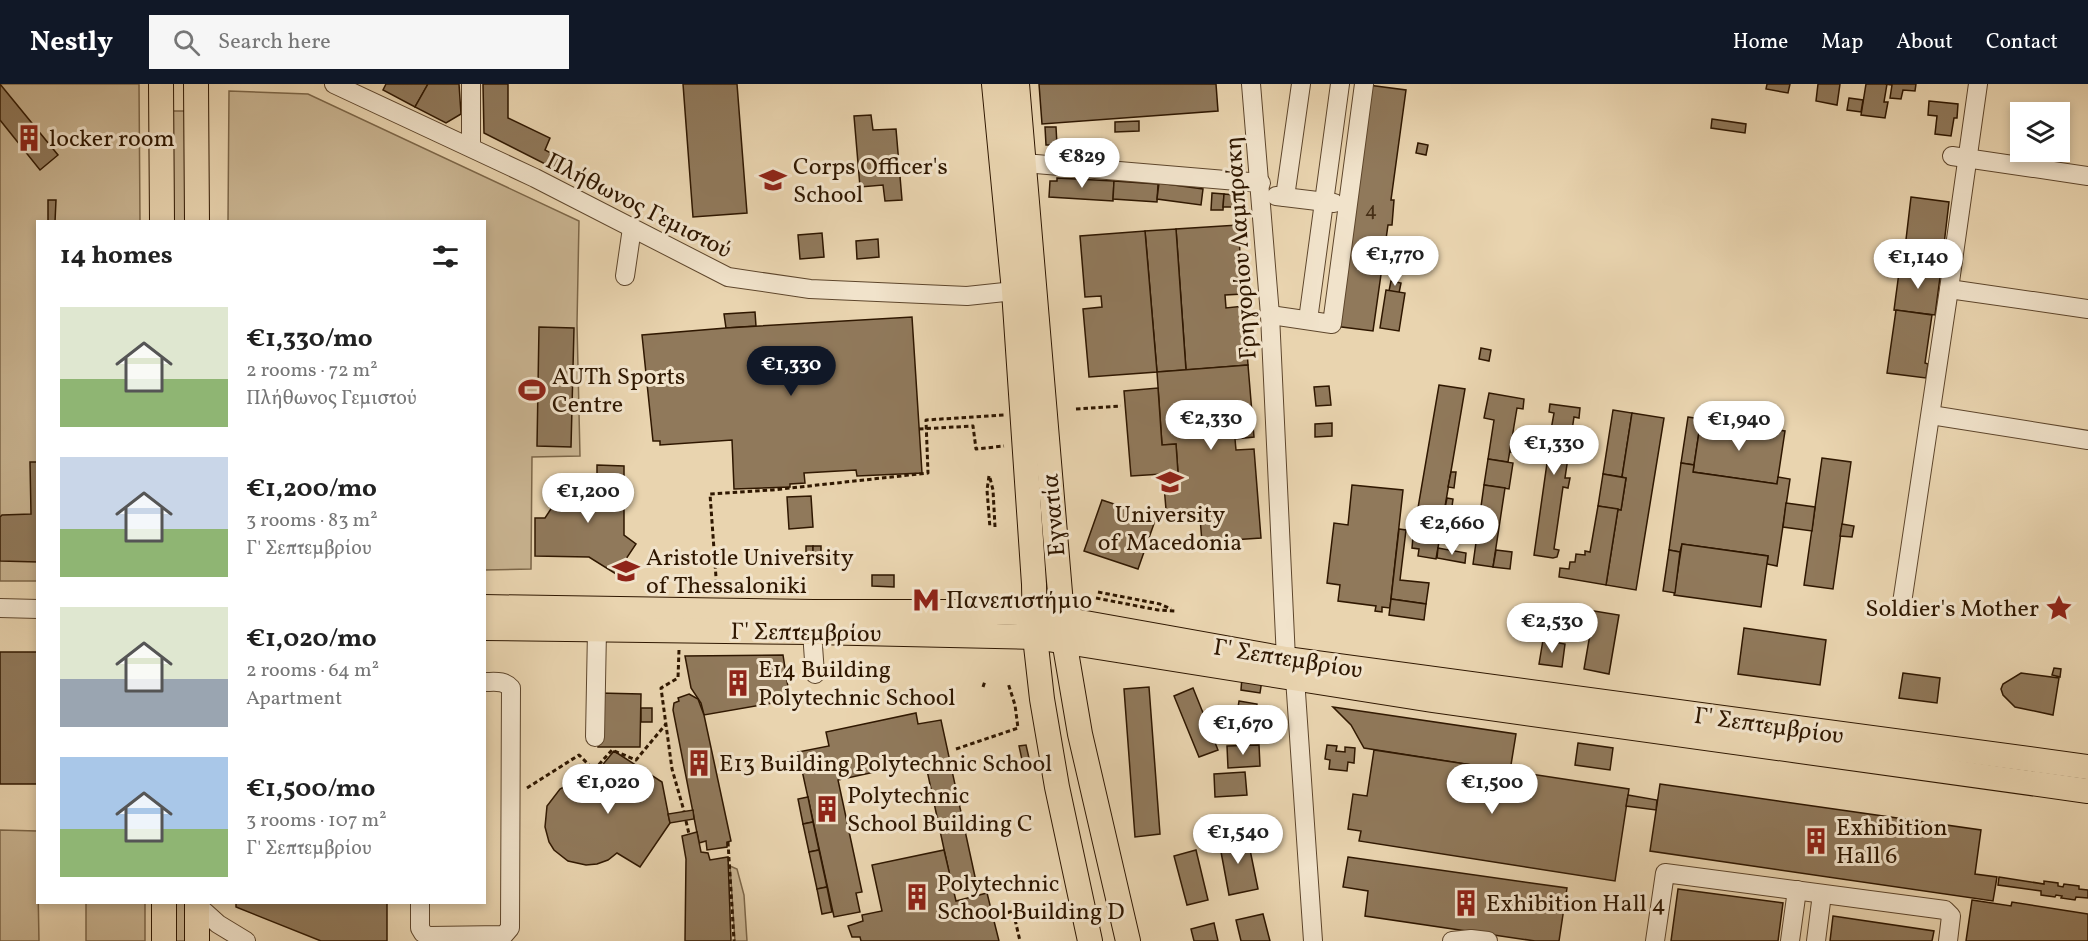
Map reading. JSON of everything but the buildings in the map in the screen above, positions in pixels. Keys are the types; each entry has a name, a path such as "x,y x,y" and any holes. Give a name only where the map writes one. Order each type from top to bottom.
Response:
{"main road":[{"path":"196,84 197,220"},
{"name":"Εγνατία","path":"994,84 1014,291 1035,626 1042,699 1057,787 1090,941"},
{"name":"Εγνατία","path":"1017,84 1063,630 1080,734 1128,941"},
{"path":"162,220 165,90"},
{"name":"Γ' Σεπτεμβρίου","path":"486,607 1000,612 1035,626"},
{"name":"Γ' Σεπτεμβρίου","path":"486,628 812,632 1035,626 1291,669 1432,700 1594,712 1980,764 2088,768"},
{"name":"Γ' Σεπτεμβρίου","path":"1980,764 2088,791"},
{"path":"164,904 164,941"},
{"path":"197,904 197,941"}],"street":[{"name":"Πλήθωνος Γεμιστού","path":"334,84 471,147 711,270 738,279 810,289 933,295 979,295 1014,291"},
{"path":"471,84 471,147"},
{"name":"Γρηγορίου Λαμπράκη","path":"1251,84 1273,192 1270,315 1291,669 1313,941"},
{"path":"1273,192 1301,84"},
{"path":"1308,320 1340,84"},
{"path":"1270,315 1332,324 1364,84"},
{"path":"1902,603 1949,289 1959,157 1978,84"},
{"path":"1959,157 2088,176"},
{"path":"1024,164 1273,192 1348,205"},
{"path":"626,276 632,228"},
{"path":"1949,289 2088,309"},
{"path":"1930,415 2088,440"},
{"path":"0,608 36,609"},
{"path":"595,737 597,630"},
{"path":"812,632 815,674"},
{"path":"420,904 420,928 428,936 504,935 510,928 511,688 507,683 486,682"},
{"path":"1655,941 1665,873 1945,910 1951,916 1948,941"},
{"path":"1790,941 1797,890"},
{"path":"1816,941 1822,894"},
{"path":"197,904 218,924 246,941"},
{"path":"1452,941 1471,939 1488,941"}],"path":[{"path":"1076,409 1121,406"},
{"path":"717,591 710,494 772,490 928,473 926,420 1012,414"},
{"path":"919,429 973,426 976,449 1005,446"},
{"path":"990,528 987,490 989,476 993,490 995,527"},
{"path":"1096,598 1158,610 1176,611 1160,604 1098,592"},
{"path":"679,648 678,678 661,688 672,769 684,811"},
{"path":"956,749 1018,728 1016,705 1008,683"},
{"path":"664,705 670,701"},
{"path":"510,798 579,755 594,770 612,750 636,760 666,724"},
{"path":"686,820 689,834"},
{"path":"728,842 734,941"},
{"path":"993,917 1013,911 1020,941"}],"shaded area":[{"path":"0,84 139,84 140,220 36,220 36,581 0,581"},
{"name":"AUTh Sports Centre","path":"229,91 308,94 579,221 577,324 580,456 532,457 531,569 486,570 486,220 228,220"},
{"path":"171,111 187,111 187,220 172,220"},
{"path":"0,830 36,831 36,904 38,904 39,941 0,941"},
{"path":"730,866 737,869 744,895 747,941 735,941"},
{"path":"86,904 145,904 145,941 86,941"},
{"path":"171,904 189,904 189,941 172,941"}],"place":[{"name":"locker room","path":"29,138"},
{"name":"Corps Officer's School","path":"773,180"},
{"name":"AUTh Sports Centre","path":"532,390"},
{"name":"University of Macedonia","path":"1170,482"},
{"name":"Aristotle University of Thessaloniki","path":"626,571"},
{"name":"Πανεπιστήμιο","path":"926,600"},
{"name":"Soldier's Mother","path":"2059,608"},
{"name":"E14 Building Polytechnic School","path":"738,683"},
{"name":"E13 Building Polytechnic School","path":"699,763"},
{"name":"Polytechnic School Building C","path":"827,809"},
{"name":"Exhibition Hall 6","path":"1816,841"},
{"name":"Polytechnic School Building D","path":"917,897"},
{"name":"Exhibition Hall 4","path":"1466,903"}]}
